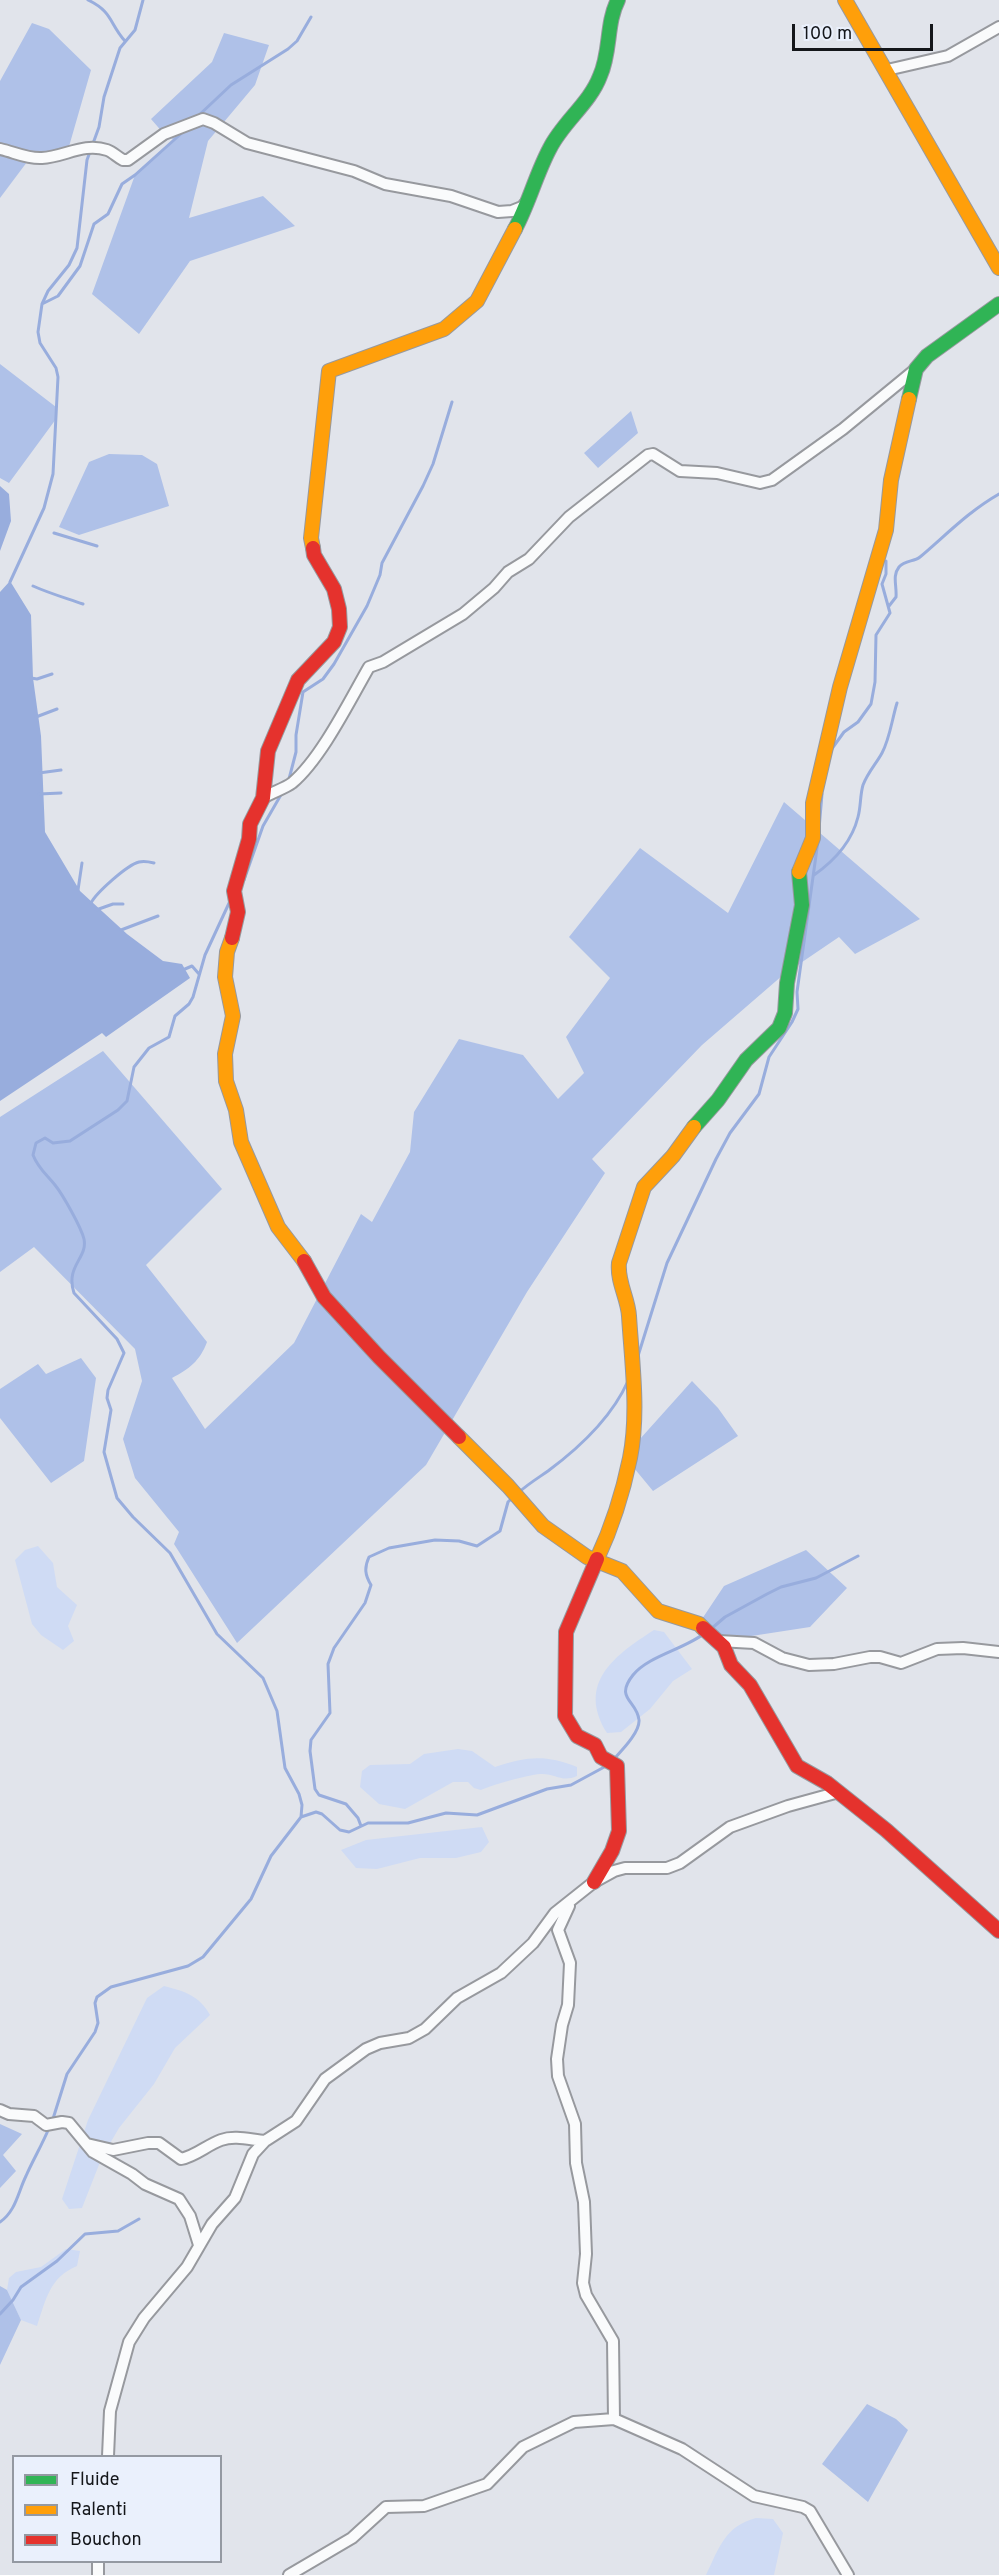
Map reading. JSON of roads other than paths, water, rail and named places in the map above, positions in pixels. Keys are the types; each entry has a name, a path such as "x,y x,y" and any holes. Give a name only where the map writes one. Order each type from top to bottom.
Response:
{"street":[{"path":"618,0 614,8 608,51 600,78 550,147 531,197 477,302 444,329 329,371 311,538 314,555 334,589 339,609 340,627 334,642 298,680 268,751 263,798 250,824 249,839 234,891 238,912 237,922 227,952 225,977 232,1016 225,1054 226,1081 236,1110 241,1142 278,1227 303,1258 324,1297 379,1357 508,1486 543,1526 564,1543 622,1571 658,1611 699,1624 719,1641 731,1665 750,1685 797,1766 839,1792 886,1830 999,1931"},
{"path":"845,0 999,268"},
{"path":"887,70 948,56 999,27"},
{"path":"0,149 30,158 45,158 78,148 101,148 111,151 123,160 128,160 164,134 203,119 247,143 354,171 385,184 451,196 498,212 512,211 522,207 531,197"},
{"path":"263,798 289,785 298,777 329,736 369,667 383,662 463,614 494,588 508,572 529,559 568,517 648,455 653,454 671,468 680,471 717,472 760,483 772,480 843,429 916,369 927,356 999,304"},
{"path":"594,1882 610,1855 618,1833 615,1785 617,1766 601,1757 595,1745 577,1736 565,1716 566,1632 609,1533 630,1457 634,1402 629,1309 618,1274 619,1263 644,1187 673,1156 718,1100 746,1060 779,1028 785,1013 787,983 802,905 799,868 813,838 813,803 820,764 886,530 891,480 916,369"},
{"path":"719,1641 754,1643 783,1658 809,1665 834,1664 870,1657 880,1657 901,1663 937,1649 963,1648 999,1652"},
{"path":"108,2455 111,2411 129,2342 144,2318 188,2267 212,2224 236,2198 253,2154 265,2141 290,2128 325,2079 366,2049 380,2043 409,2038 425,2029 457,1998 501,1973 533,1943 555,1913 594,1882 625,1868 667,1868 680,1863 730,1827 788,1806 839,1792"},
{"path":"573,1899 558,1930 570,1963 568,2005 562,2025 557,2059 558,2076 575,2124 576,2163 584,2202 586,2254 583,2283 586,2295 613,2341 614,2419"},
{"path":"0,2109 9,2114 34,2116 45,2125 62,2122 69,2124 93,2152 145,2184 179,2199 190,2216 199,2245"},
{"path":"87,2144 113,2150 159,2143 181,2159 189,2158 223,2139 265,2141"},
{"path":"289,2575 352,2538 386,2507 399,2505 416,2507 473,2490 487,2484 523,2447 574,2422 614,2419 682,2449 754,2496 803,2507 810,2511 848,2575"}],"waterway":[{"path":"88,0 102,9 125,41"},
{"path":"10,582 44,508 53,474 58,377 56,368 40,343 38,332 42,304 48,291 69,265 77,248 87,160 99,127 104,97 120,48 135,30 143,0"},
{"path":"197,117 231,85 288,49 297,41 311,17"},
{"path":"42,304 58,296 80,266 94,224 108,214 122,184 184,131"},
{"path":"289,779 296,752 296,735 303,692 323,679 367,606 380,575 382,563 433,464 452,402"},
{"path":"889,606 896,597 895,578 899,567 920,557 968,516 999,494"},
{"path":"54,533 97,546"},
{"path":"831,750 844,732 858,722 871,704 875,682 876,635 890,613 882,584 886,574 886,561"},
{"path":"33,586 83,604"},
{"path":"31,678 37,679 52,674"},
{"path":"814,875 835,857 847,842 855,826 863,785 885,747 897,703"},
{"path":"36,717 57,709"},
{"path":"39,773 61,770"},
{"path":"39,794 61,793"},
{"path":"244,880 263,826 282,793"},
{"path":"819,829 822,794"},
{"path":"638,1356 667,1263 730,1133 759,1094 769,1057 798,1009 797,992 818,841"},
{"path":"91,903 105,886 127,868 139,862 154,863"},
{"path":"78,890 82,863"},
{"path":"230,901 205,955 193,997 189,1004 175,1016 169,1037 149,1048 134,1067 127,1101 118,1110 70,1141 53,1143 45,1138 36,1143 33,1155 76,1219 84,1239 83,1252 72,1276 74,1293 117,1339 124,1353 108,1390 107,1398 111,1410 104,1452 117,1498 170,1553 217,1634 263,1678 277,1711 285,1768 299,1794 302,1805 301,1817"},
{"path":"96,910 113,904 123,904"},
{"path":"121,930 158,916"},
{"path":"185,969 192,966 199,974"},
{"path":"518,1493 560,1462 594,1431 613,1407 628,1381"},
{"path":"361,1826 358,1818 346,1804 319,1795 315,1789 310,1751 311,1740 330,1713 328,1664 334,1648 365,1603 371,1585 366,1571 369,1557 389,1548 435,1540 459,1541 477,1546 500,1531 508,1502 513,1497"},
{"path":"711,1629 725,1617 781,1587 816,1578 858,1556"},
{"path":"614,1759 630,1741 639,1725 635,1708 626,1695 628,1683 633,1675 648,1663 705,1633"},
{"path":"52,2122 67,2074 95,2032 98,2023 95,2003 97,1997 111,1987 188,1966 203,1957 251,1899 271,1856 301,1817 316,1812 322,1814 340,1830 349,1832 368,1823 408,1823 446,1813 477,1815 547,1789 571,1785 608,1765"},
{"path":"0,2222 13,2207 49,2128"},
{"path":"0,2314 21,2287 57,2261 85,2234 118,2231 139,2219"}]}
